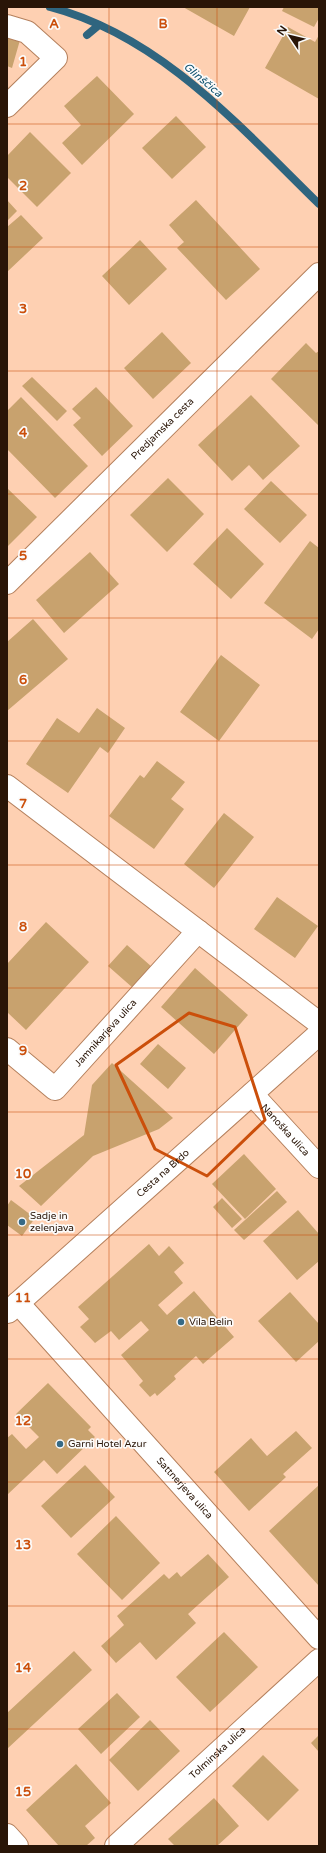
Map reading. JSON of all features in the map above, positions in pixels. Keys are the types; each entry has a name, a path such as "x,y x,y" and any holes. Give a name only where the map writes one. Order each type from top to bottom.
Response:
{"street":[{"path":"7,26 26,32 56,58 7,106"},
{"name":"Predjamska cesta","path":"7,583 319,274"},
{"path":"7,786 319,1023"},
{"name":"Jamnikarjeva ulica","path":"7,1049 55,1089 198,931"},
{"name":"Cesta na Brdo","path":"12,1308 319,1034"},
{"name":"Nanoška ulica","path":"252,1094 319,1167"},
{"name":"Sattnerjeva ulica","path":"12,1308 319,1638"},
{"name":"Tolminska ulica","path":"116,1846 319,1660"},
{"path":"7,1835 17,1846"}],"highlighted area":[{"path":"189,1013 235,1027 265,1120 207,1176 155,1149 116,1065"}],"building":[{"path":"183,7 250,7 234,36"},
{"path":"284,7 319,7 319,18 314,27 282,11"},
{"path":"288,27 315,42 319,35 319,99 265,68"},
{"path":"7,36 20,40 12,68 7,66"},
{"path":"97,76 134,114 82,165 62,143 81,125 64,106"},
{"path":"176,116 206,147 172,179 142,148"},
{"path":"30,132 71,173 37,207 7,177 7,156"},
{"path":"7,200 17,211 7,221"},
{"path":"196,200 260,269 226,300 177,248 184,242 169,225"},
{"path":"21,215 43,238 7,272 7,227"},
{"path":"140,240 167,269 129,305 102,276"},
{"path":"162,332 191,363 153,399 124,368"},
{"path":"306,343 316,353 319,351 319,426 271,379"},
{"path":"32,377 67,411 57,421 22,386"},
{"path":"96,387 133,426 102,456 73,425 81,418 72,409"},
{"path":"251,395 300,446 263,480 249,465 232,481 198,445"},
{"path":"21,397 88,466 55,498 7,449 7,411"},
{"path":"168,478 204,514 167,552 130,515"},
{"path":"271,481 307,515 280,543 244,509"},
{"path":"7,488 37,517 7,547"},
{"path":"227,528 264,564 231,599 193,564"},
{"path":"310,541 319,548 319,629 312,639 264,603"},
{"path":"90,552 119,584 64,633 36,600"},
{"path":"33,619 68,659 7,711 7,642"},
{"path":"221,655 260,685 219,741 180,712"},
{"path":"97,708 125,728 108,753 100,747 68,793 26,764 57,718 79,733"},
{"path":"157,761 185,782 171,799 184,809 154,849 109,816 140,775 144,778"},
{"path":"224,813 254,837 214,888 184,864"},
{"path":"277,897 318,926 295,958 254,929"},
{"path":"46,922 89,962 26,1030 7,1012 7,964"},
{"path":"127,945 152,967 133,988 108,966"},
{"path":"195,968 248,1015 214,1054 161,1007"},
{"path":"158,1044 186,1068 168,1089 140,1064"},
{"path":"112,1063 173,1118 159,1129 93,1156 41,1206 19,1186 84,1135 92,1085"},
{"path":"244,1154 276,1189 245,1219 212,1184"},
{"path":"277,1191 287,1202 244,1240 234,1230"},
{"path":"222,1198 242,1219 232,1228 213,1207"},
{"path":"11,1200 35,1218 22,1236 7,1225 7,1206"},
{"path":"298,1210 319,1234 319,1261 297,1280 263,1241"},
{"name":"Vila Belin","path":"149,1244 159,1256 169,1246 184,1263 174,1272 183,1283 158,1305 167,1315 194,1291 234,1337 203,1364 196,1356 174,1376 176,1379 157,1396 155,1393 150,1397 139,1385 143,1381 121,1355 149,1330 141,1321 119,1340 111,1331 95,1343 80,1327 89,1319 78,1307"},
{"path":"290,1292 319,1324 319,1341 296,1362 258,1321"},
{"name":"Garni Hotel Azur","path":"48,1383 91,1427 88,1430 95,1437 57,1474 44,1460 7,1495 7,1438 12,1434 26,1449 39,1437 16,1414"},
{"path":"296,1431 312,1448 283,1474 286,1477 249,1511 214,1472 251,1438 267,1456"},
{"path":"85,1465 115,1497 71,1538 41,1506"},
{"path":"319,1485 319,1586 269,1531"},
{"path":"116,1516 160,1563 122,1600 77,1554"},
{"path":"208,1554 229,1577 188,1614 196,1623 156,1660 140,1642 116,1663 101,1646 124,1625 117,1616 164,1574 169,1579 177,1572 181,1577"},
{"path":"224,1632 258,1667 210,1712 176,1677"},
{"path":"74,1651 92,1670 7,1749 7,1713"},
{"path":"117,1693 140,1717 101,1754 78,1729"},
{"path":"150,1720 180,1751 138,1791 109,1760"},
{"path":"319,1735 319,1752 311,1743"},
{"path":"263,1755 299,1790 268,1821 232,1786"},
{"path":"76,1764 111,1803 85,1826 95,1838 86,1846 59,1846 26,1810"},
{"path":"214,1798 239,1826 217,1846 175,1846 168,1839"}],"waterway":[{"name":"Glinščica","path":"50,7 90,21 128,39 163,62 228,115 319,204"},
{"path":"87,35 99,25"}],"place":[{"name":"Sadje in zelenjava","path":"22,1222"},
{"name":"Vila Belin","path":"181,1322"},
{"name":"Garni Hotel Azur","path":"60,1444"}]}
